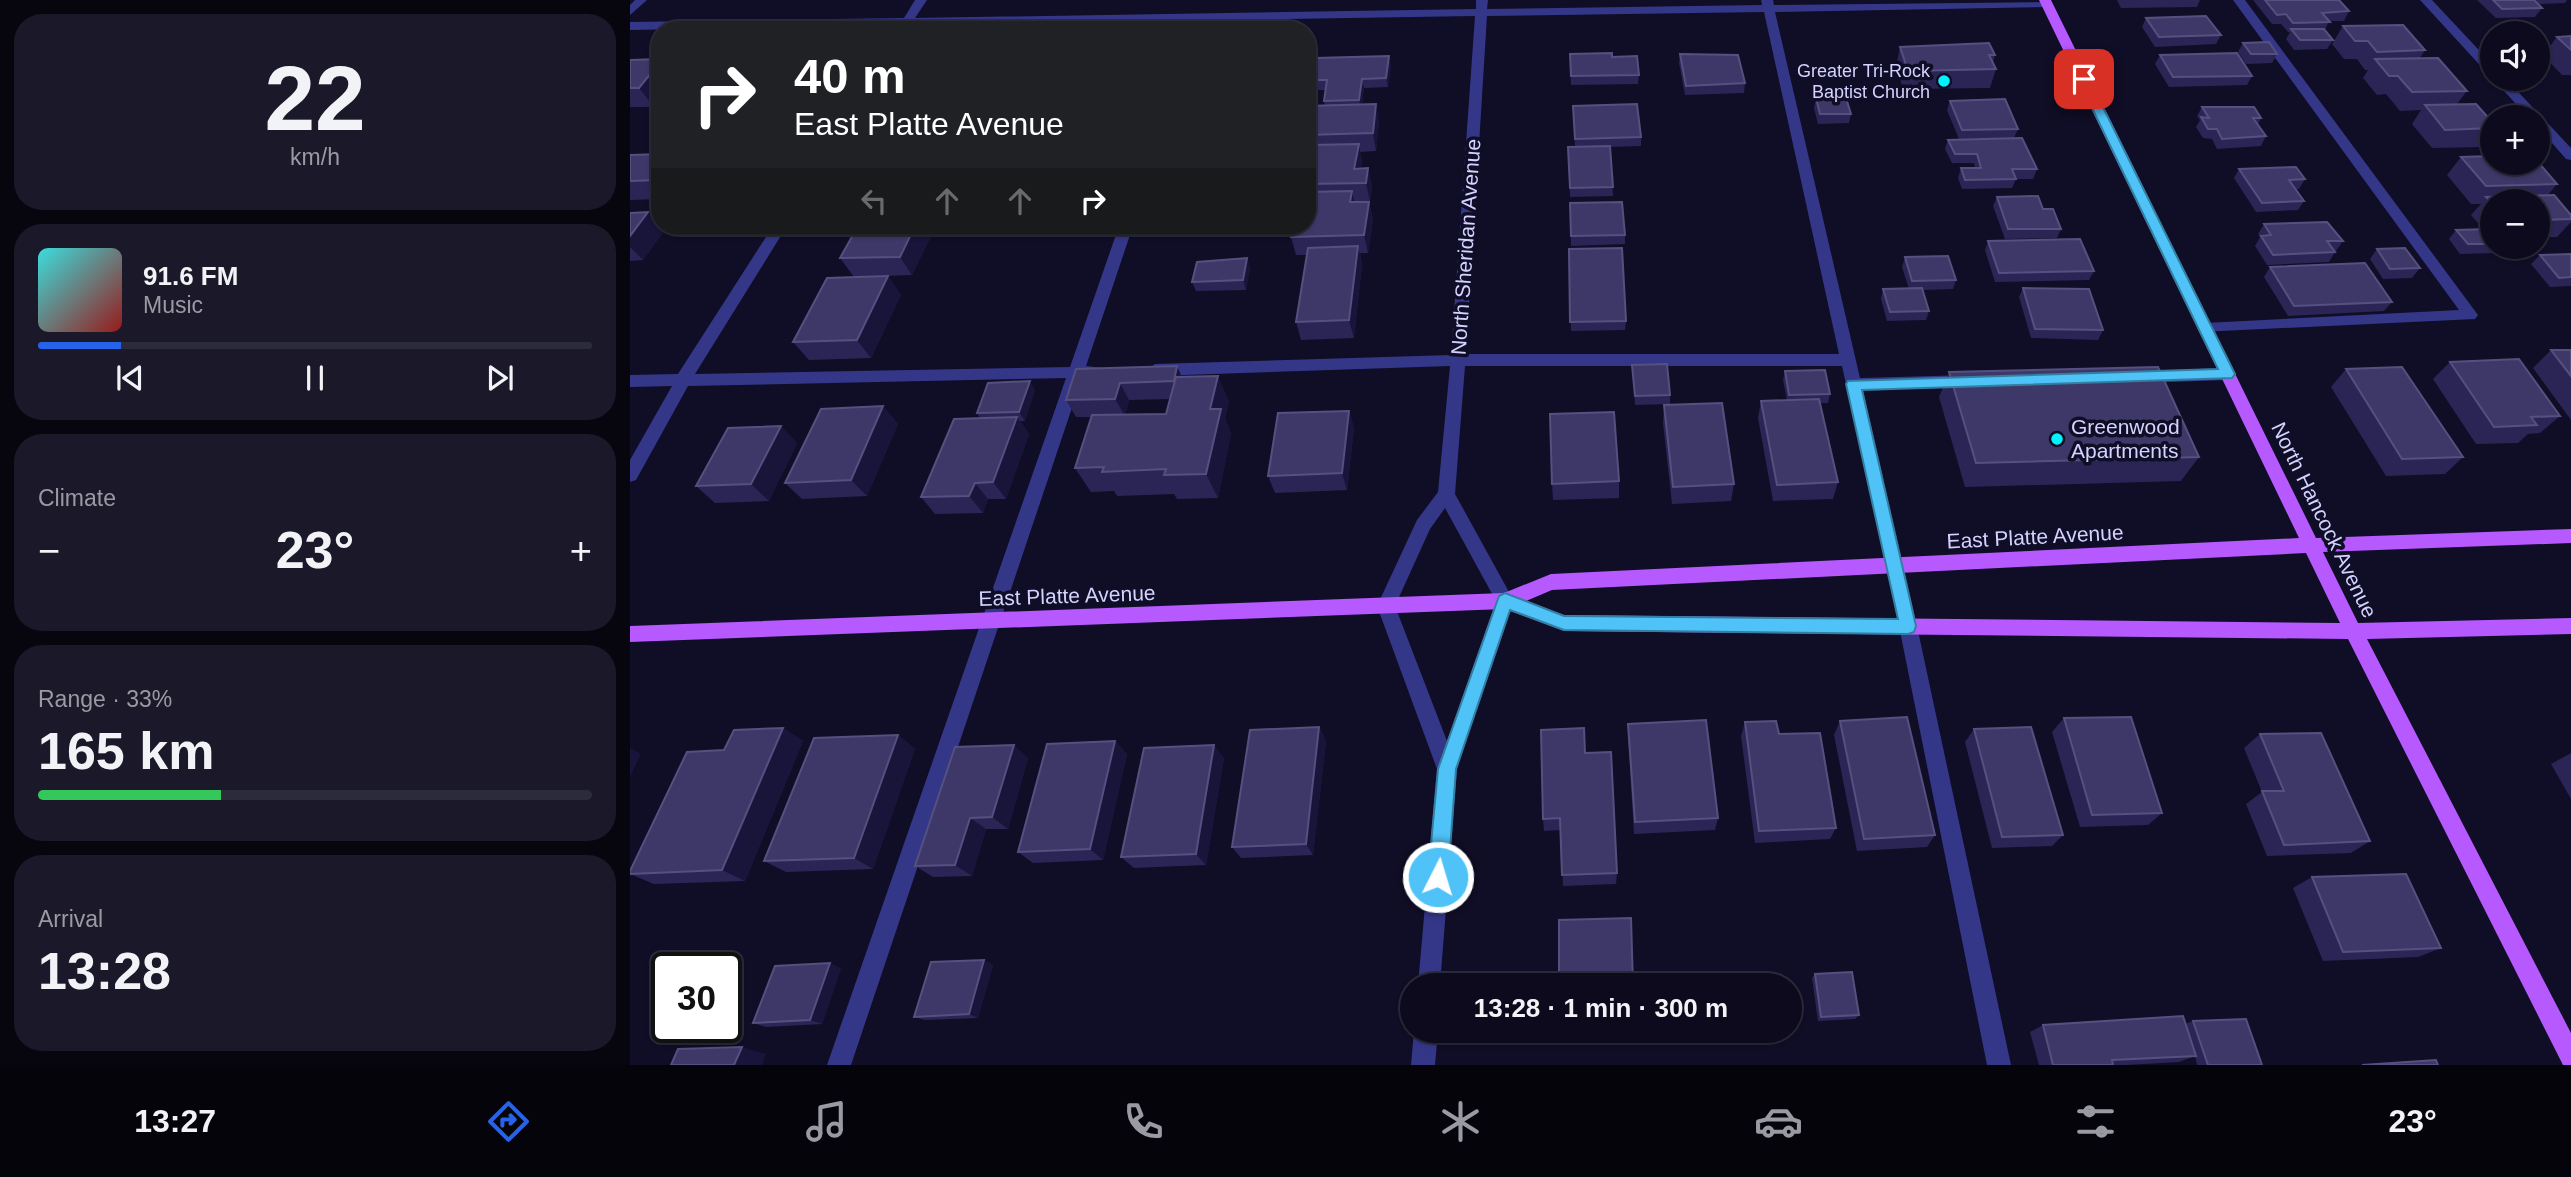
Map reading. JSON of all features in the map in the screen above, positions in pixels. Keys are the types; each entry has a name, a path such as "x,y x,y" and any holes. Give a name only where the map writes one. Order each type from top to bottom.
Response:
{"main road":[{"name":"North Hancock Avenue","path":"2046,2 2353,631 2571,1057"},
{"name":"East Platte Avenue","path":"630,634 1505,601 1551,582 2311,545 2571,536"},
{"name":"East Platte Avenue","path":"1505,601 1564,623 2353,631 2571,626"}],"street":[{"path":"630,12 641,0"},
{"path":"908,21 921,0"},
{"path":"1197,21 1204,0"},
{"path":"2205,328 2470,315 2239,0"},
{"path":"2426,0 2480,58"},
{"path":"1246,21 1482,7 2046,2"},
{"path":"1768,4 1908,626 1999,1065"},
{"name":"North Sheridan Avenue","path":"1446,494 1482,7"},
{"path":"630,26 651,26"},
{"path":"2510,91 2523,105"},
{"path":"2550,134 2571,156"},
{"path":"630,475 683,380 773,235"},
{"path":"839,1065 1123,235"},
{"path":"1145,370 1458,360 1848,360"},
{"path":"630,381 1117,371"},
{"path":"2124,377 2227,374"},
{"path":"1853,384 1989,381"},
{"path":"1430,973 1447,769 1505,601 1446,494 1423,525 1386,606 1447,769"},
{"path":"1423,1065 1425,1043"}],"building":[{"path":"2265,0 2339,0 2349,11 2322,13 2330,22 2293,23 2286,14 2277,15"},
{"path":"2493,0 2534,0 2542,8 2502,9"},
{"path":"2206,16 2221,35 2159,37 2146,18"},
{"path":"2403,25 2425,50 2377,52 2368,41 2355,41 2343,26"},
{"path":"2291,29 2324,29 2333,40 2300,40"},
{"path":"2571,36 2571,50 2557,37"},
{"path":"2269,42 2277,54 2251,54 2243,43"},
{"path":"1989,43 1995,55 1989,55 1996,69 1908,71 1900,47"},
{"path":"1612,53 1612,57 1637,56 1639,75 1571,76 1570,54"},
{"path":"2237,53 2252,76 2173,77 2160,55"},
{"path":"1680,54 1738,55 1745,83 1686,86"},
{"path":"1389,56 1386,78 1362,79 1359,100 1324,101 1327,80 1316,80 1316,58"},
{"path":"2438,58 2467,91 2412,92 2398,76 2389,76 2375,59"},
{"path":"651,59 651,73 639,88 630,88 630,60"},
{"path":"1816,98 1846,98 1851,114 1820,114"},
{"path":"2005,99 2018,129 1962,130 1950,101"},
{"path":"1376,104 1373,133 1316,135 1316,106"},
{"path":"1637,104 1641,137 1575,139 1573,106"},
{"path":"2476,104 2480,108 2480,129 2445,130 2425,105"},
{"path":"2202,107 2254,107 2261,118 2253,118 2266,136 2222,139 2217,129 2208,129 2201,117 2209,118"},
{"path":"2022,138 2037,169 2012,169 2016,179 1965,180 1961,168 1981,168 1977,154 1955,154 1948,140"},
{"path":"1359,144 1354,169 1368,168 1366,183 1316,184 1316,145"},
{"path":"1610,146 1613,187 1570,188 1568,147"},
{"path":"651,154 651,180 630,181 630,155"},
{"path":"2480,156 2480,175 2549,175 2557,184 2486,186 2461,157"},
{"path":"2296,167 2305,179 2289,180 2304,201 2262,203 2239,169"},
{"path":"1352,191 1350,202 1369,202 1364,235 1291,237 1316,235 1316,192"},
{"path":"2550,195 2554,195 2571,215 2571,219 2550,220"},
{"path":"2038,196 2043,209 2053,209 2061,229 2008,229 1997,197"},
{"path":"1622,202 1625,235 1571,236 1570,203"},
{"path":"648,212 630,236 630,213"},
{"path":"2327,222 2343,241 2327,241 2335,252 2273,255 2261,236 2271,235 2264,224"},
{"path":"2480,229 2480,244 2468,244 2456,230"},
{"path":"853,235 911,235 900,257 840,258"},
{"path":"2080,239 2094,271 1999,273 1988,241"},
{"path":"1358,246 1349,320 1296,322 1308,248"},
{"path":"1622,248 1626,321 1570,322 1569,249"},
{"path":"2405,248 2420,268 2390,269 2377,249"},
{"path":"2571,254 2571,277 2559,278 2543,259 2550,259 2550,255"},
{"path":"1948,256 1956,280 1912,281 1905,257"},
{"path":"1247,258 1243,280 1192,282 1197,262"},
{"path":"2365,263 2392,302 2294,306 2270,267"},
{"path":"888,276 857,340 793,342 827,278"},
{"path":"1922,288 1929,311 1890,312 1883,289"},
{"path":"2023,288 2089,289 2103,330 2035,329"},
{"path":"2551,350 2571,350 2571,376"},
{"path":"2519,359 2560,416 2531,417 2537,425 2494,427 2450,362"},
{"path":"1667,364 1670,395 1635,396 1632,365"},
{"path":"1177,366 1174,381 1120,383 1115,399 1066,400 1076,369"},
{"name":"Greenwood Apartments","path":"2158,367 2199,457 1976,463 1949,372"},
{"path":"2402,367 2463,457 2402,459 2346,369"},
{"path":"1825,370 1830,394 1789,395 1785,371"},
{"path":"1218,376 1210,409 1221,409 1206,474 1164,475 1166,469 1102,472 1104,467 1075,468 1092,415 1166,414 1176,377"},
{"path":"1030,381 1019,412 977,413 988,383"},
{"path":"1819,399 1838,482 1777,485 1761,401"},
{"path":"1722,403 1734,484 1673,487 1664,405"},
{"path":"883,406 851,480 785,483 821,409"},
{"path":"1349,411 1342,473 1268,476 1278,413"},
{"path":"1614,412 1619,481 1552,484 1550,414"},
{"path":"1017,417 993,482 975,483 969,496 921,497 954,419"},
{"path":"781,426 751,484 696,486 728,428"},
{"path":"1907,717 1935,835 1864,839 1840,721"},
{"path":"2131,717 2162,813 2092,815 2064,718"},
{"path":"1706,720 1718,818 1635,822 1628,724"},
{"path":"1776,721 1779,734 1820,733 1836,828 1759,831 1745,722"},
{"path":"1319,727 1306,844 1232,847 1250,730"},
{"path":"2031,727 2063,835 2002,837 1974,729"},
{"path":"783,728 722,870 630,874 687,752 724,750 734,730"},
{"path":"1584,728 1585,753 1611,752 1617,873 1562,875 1560,818 1543,819 1541,730"},
{"path":"2321,733 2370,841 2284,845 2262,791 2284,791 2260,734"},
{"path":"898,735 854,858 764,861 814,738"},
{"path":"1115,741 1090,849 1018,852 1047,744"},
{"path":"1014,745 992,817 970,818 955,865 915,866 955,747"},
{"path":"1214,745 1196,854 1121,857 1144,748"},
{"path":"2406,874 2441,948 2343,952 2312,877"},
{"path":"1631,918 1633,973 1559,973 1559,920"},
{"path":"984,960 969,1014 914,1017 931,962"},
{"path":"830,963 810,1020 753,1023 775,966"},
{"path":"1852,972 1859,1015 1821,1017 1815,974"},
{"path":"2183,1016 2196,1056 2112,1060 2113,1065 2053,1065 2043,1025"},
{"path":"2246,1019 2262,1065 2208,1065 2193,1021"},
{"path":"742,1047 734,1065 671,1065 678,1049"},
{"path":"2436,1060 2438,1065 2362,1065"}],"place":[{"name":"Greater Tri-Rock Baptist Church","path":"1944,81"},
{"name":"Greenwood Apartments","path":"2057,439"}],"route":[{"path":"1438,877 1447,769 1505,601 1564,623 1908,626 1853,384 2227,374 2084,79"}]}
